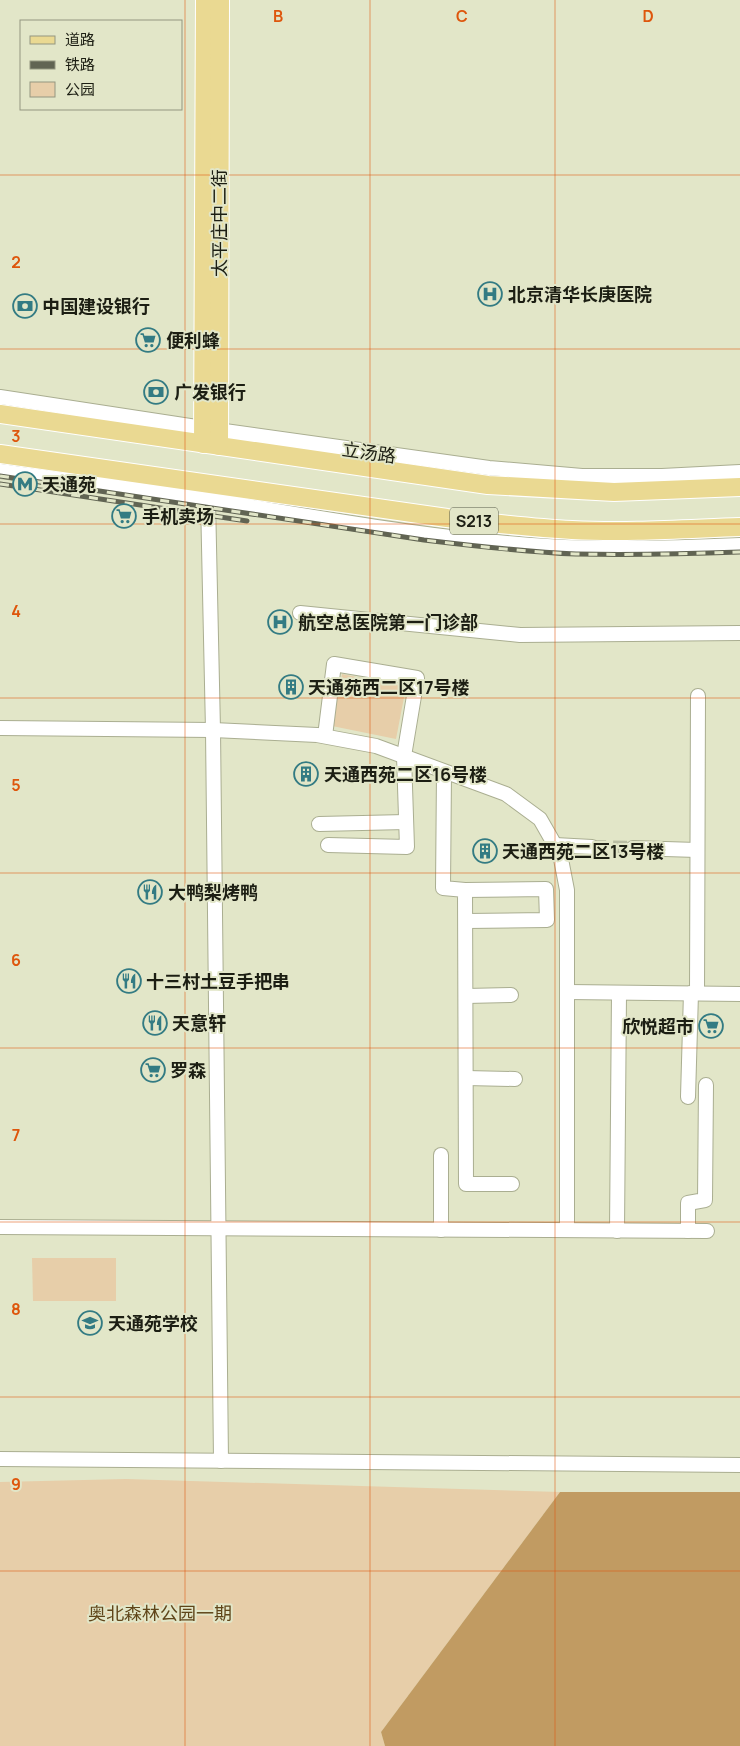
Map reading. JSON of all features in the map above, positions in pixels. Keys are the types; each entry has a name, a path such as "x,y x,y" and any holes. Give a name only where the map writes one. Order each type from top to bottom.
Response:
{"main road":[{"name":"太平庄中二街","path":"205,0 211,437"},
{"name":"太平庄中二街","path":"211,437 220,0"},
{"name":"立汤路","path":"0,414 211,437 488,484 614,492 740,487"},
{"name":"S213","path":"0,454 209,492 510,526 636,531 740,527"}],"street":[{"name":"立汤路","path":"0,397 211,437 498,469 582,476 662,476 740,472"},
{"name":"S213","path":"0,471 209,492 302,516 394,529 548,546 632,548 740,545"},
{"path":"209,492 221,1461"},
{"path":"300,613 520,634 740,633"},
{"path":"325,736 334,664 417,678 404,756 407,847 328,845"},
{"path":"688,1097 694,993 698,696"},
{"path":"0,728 213,730 325,736 376,746 506,794 540,819 560,854 567,890 567,1230"},
{"path":"444,772 443,888 466,890 546,889 547,920 466,921"},
{"path":"319,824 406,822"},
{"path":"554,845 592,847"},
{"path":"633,848 697,850"},
{"path":"466,890 466,1184 512,1184"},
{"path":"568,992 740,994"},
{"path":"617,1231 619,994"},
{"path":"466,996 511,995"},
{"path":"466,1078 515,1080"},
{"path":"688,1231 688,1203 705,1200 706,1085"},
{"path":"441,1155 441,1230"},
{"path":"0,1227 706,1231"},
{"path":"0,1459 740,1465"}],"green space":[{"path":"342,674 406,687 396,739 332,726"},
{"path":"32,1258 116,1258 116,1301 33,1301"},
{"name":"奥北森林公园一期","path":"126,1479 560,1492 381,1732 385,1746 0,1746 0,1482"}],"shaded area":[{"path":"560,1492 740,1492 740,1746 385,1746 381,1732"}],"tunnel":[{"path":"592,847 633,848"}],"railway":[{"path":"0,476 424,540 538,552 576,554 740,552"},
{"path":"0,484 247,521"}],"place":[{"name":"北京清华长庚医院","path":"490,294"},
{"name":"中国建设银行","path":"25,306"},
{"name":"便利蜂","path":"148,340"},
{"name":"广发银行","path":"156,392"},
{"name":"天通苑","path":"25,484"},
{"name":"手机卖场","path":"124,516"},
{"name":"航空总医院第一门诊部","path":"280,622"},
{"name":"天通苑西二区17号楼","path":"291,687"},
{"name":"天通西苑二区16号楼","path":"306,774"},
{"name":"天通西苑二区13号楼","path":"485,851"},
{"name":"大鸭梨烤鸭","path":"150,892"},
{"name":"十三村土豆手把串","path":"129,981"},
{"name":"天意轩","path":"155,1023"},
{"name":"欣悦超市","path":"711,1026"},
{"name":"罗森","path":"153,1070"},
{"name":"天通苑学校","path":"90,1323"}]}
